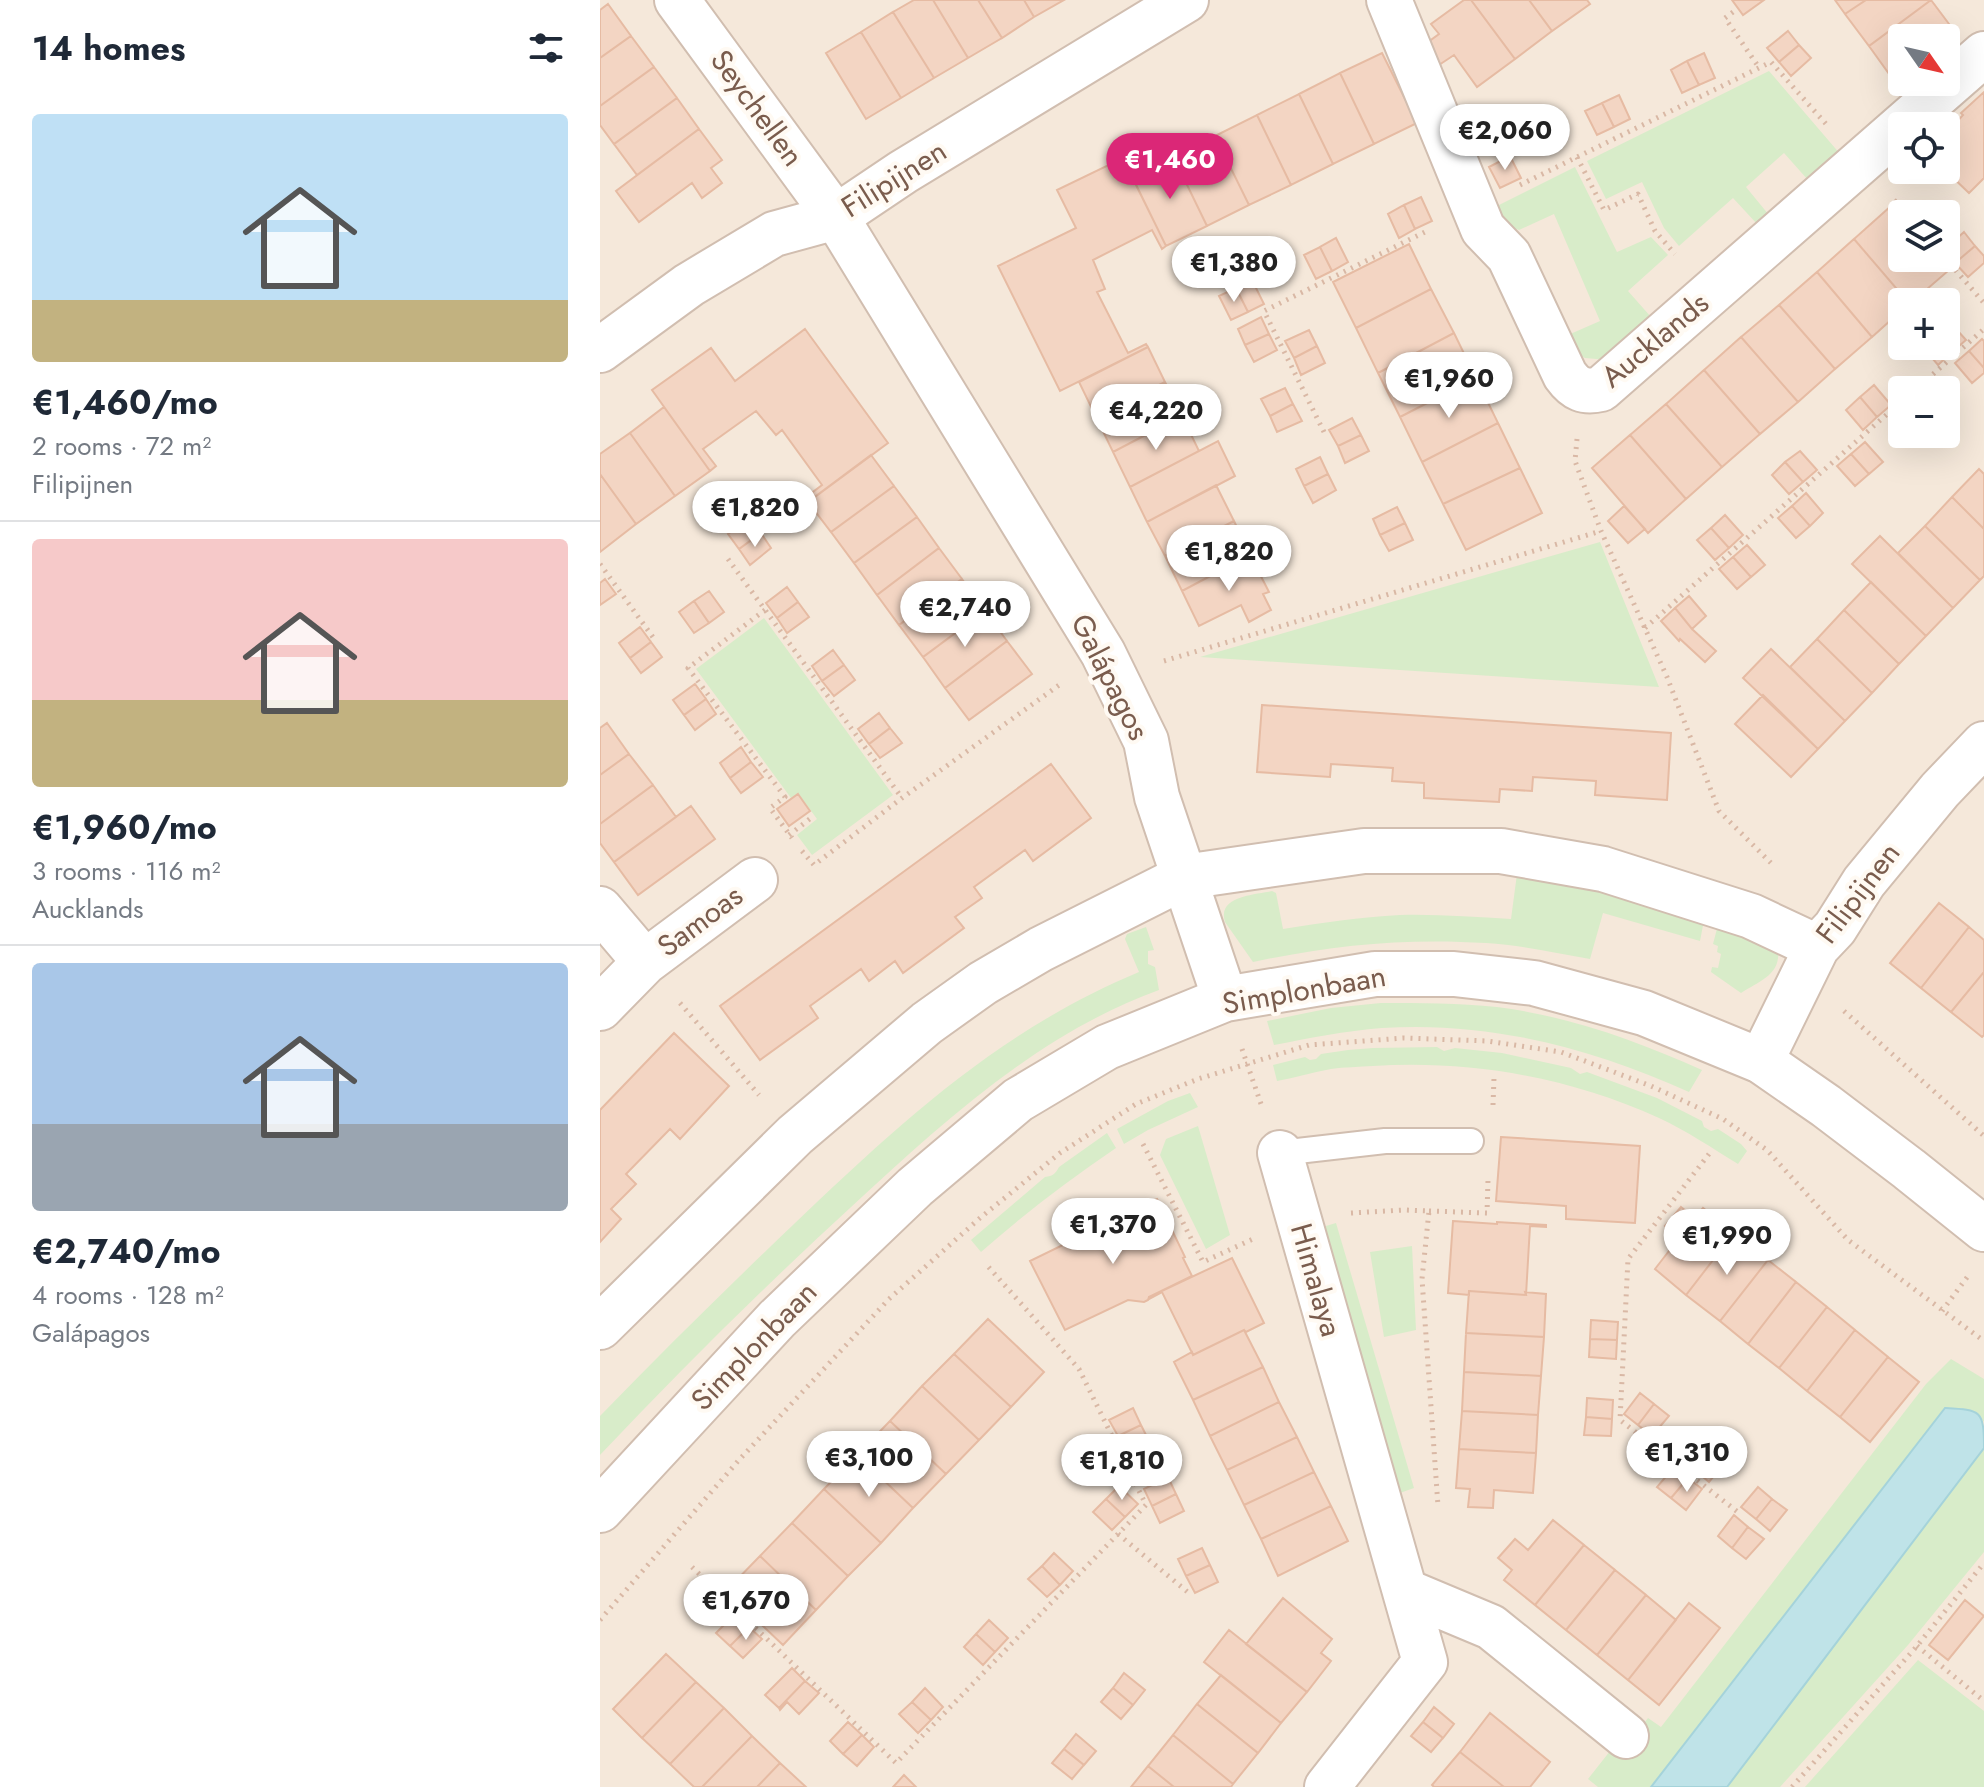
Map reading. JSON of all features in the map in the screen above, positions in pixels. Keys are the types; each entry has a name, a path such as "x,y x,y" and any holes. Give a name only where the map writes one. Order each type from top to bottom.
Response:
{"street":[{"name":"Seychellen","path":"677,0 836,217"},
{"name":"Filipijnen","path":"600,350 689,285 774,234 836,217 903,172 1186,0"},
{"name":"Aucklands","path":"1389,0 1483,229 1509,256 1565,375 1572,385 1591,392 1601,389 1984,54"},
{"name":"Galápagos","path":"836,217 1103,653 1146,741 1157,797 1225,999"},
{"name":"Filipijnen","path":"1761,1061 1826,937 1864,882 1940,790 1984,744"},
{"path":"600,1327 795,1135 927,1023 983,983 1041,949 1184,877 1364,851 1501,851 1603,869 1826,937"},
{"name":"Samoas","path":"600,1008 645,962 755,880"},
{"name":"Samoas","path":"600,909 645,962"},
{"name":"Simplonbaan","path":"600,1510 777,1319 915,1187 1018,1100 1107,1047 1225,999 1375,974 1454,974 1534,983 1644,1013 1761,1061 1826,1106 1897,1160 1979,1249"},
{"name":"Himalaya","path":"1280,1153 1425,1662 1327,1787"},
{"path":"1405,1591 1491,1627 1626,1736"}],"lane":[{"name":"Himalaya","path":"1280,1153 1385,1141 1471,1141"}],"path":[{"path":"1733,12 1725,18 1760,69"},
{"path":"1324,432 1264,311 1771,62 1894,200"},
{"path":"1577,157 1604,210 1638,194 1655,231 1676,255 1664,264 1700,302"},
{"path":"1957,272 1984,303"},
{"path":"1931,376 1984,329"},
{"path":"1582,391 1575,461 1601,531 1667,677 1719,811 1826,937 1834,1002 1984,1136"},
{"path":"1645,628 1888,413"},
{"path":"728,559 902,798"},
{"path":"600,564 655,640"},
{"path":"765,610 688,668 785,797 770,808 791,837 811,818"},
{"path":"645,962 795,1135"},
{"path":"1709,1154 1628,1259 1620,1420 1739,1513"},
{"path":"1942,1311 1979,1249"},
{"path":"692,1567 896,1763 1146,1505 1079,1369 985,1263"},
{"path":"1118,1534 1190,1594"},
{"path":"1792,1787 1917,1646 1984,1563"},
{"path":"1917,1646 1984,1701"}],"shaded area":[{"path":"600,0 1984,0 1984,1787 600,1787"}],"green space":[{"path":"1769,71 1841,155 1808,180 1784,153 1746,187 1769,215 1758,225 1733,198 1679,246 1664,228 1642,182 1606,199 1587,161"},
{"path":"1575,167 1617,252 1651,237 1668,255 1628,291 1651,317 1608,360 1585,358 1568,346 1568,335 1600,321 1554,214 1519,230 1497,221 1491,209"},
{"path":"1600,542 1659,687 1200,657"},
{"path":"764,618 893,795 812,855 797,835 817,819 798,793 791,798 696,669"},
{"path":"1521,872 1705,915 1700,941 1603,913 1590,959 1499,944 1427,941 1340,947 1253,962 1225,922 1226,907 1232,902 1272,891 1276,893 1283,929 1400,915 1511,919 1517,874"},
{"path":"1719,921 1778,950 1776,966 1772,971 1741,993 1711,972 1712,967 1718,968 1721,954 1717,952 1718,946 1713,944"},
{"path":"1146,927 1154,950 1148,951 1148,964 1155,967 1159,990 1073,1031 1032,1056 956,1113 786,1268 600,1455 600,1416 745,1271 834,1186 954,1082 1042,1022 1089,995 1139,972 1125,939 1127,934"},
{"path":"1381,1003 1483,1006 1524,1011 1576,1023 1628,1040 1702,1070 1689,1092 1615,1062 1501,1034 1422,1027 1382,1028 1274,1045 1267,1021 1331,1008"},
{"path":"1437,1047 1444,1051 1455,1048 1502,1053 1571,1068 1580,1074 1587,1072 1657,1098 1702,1121 1704,1127 1711,1131 1718,1129 1747,1151 1738,1164 1680,1128 1625,1104 1519,1074 1410,1065 1336,1068 1277,1081 1273,1065 1305,1057 1316,1059 1321,1054 1348,1050"},
{"path":"1190,1093 1198,1107 1124,1144 1117,1129 1168,1101"},
{"path":"1198,1126 1230,1235 1206,1249 1160,1155 1166,1139"},
{"path":"1107,1133 1116,1148 1047,1198 981,1252 971,1240 1045,1177 1054,1174 1059,1167"},
{"path":"1336,1223 1414,1488 1397,1494 1319,1228"},
{"path":"1412,1246 1416,1330 1384,1337 1370,1252"},
{"path":"1951,1359 1984,1379 1984,1422 1978,1414 1944,1409 1651,1787 1598,1787 1588,1779 1614,1746 1622,1752 1648,1718 1661,1727 1926,1384"},
{"path":"1984,1448 1984,1552 1908,1645 1780,1787 1727,1787"},
{"path":"1918,1660 1984,1711 1984,1787 1805,1787"}],"water":[{"path":"1945,1408 1978,1414 1983,1426 1984,1448 1727,1787 1651,1787"}],"building":[{"path":"914,0 933,0 968,58 934,78 893,12"},
{"path":"933,0 978,0 1002,38 968,58"},
{"path":"978,0 1024,0 1034,17 1002,38"},
{"path":"1024,0 1064,0 1034,17"},
{"path":"1464,0 1471,0 1515,59 1477,87 1454,55 1439,65 1424,45 1439,34 1431,24"},
{"path":"1471,0 1529,0 1552,31 1515,59"},
{"path":"1529,0 1587,0 1590,4 1552,31"},
{"path":"1732,0 1764,0 1743,15"},
{"path":"1835,0 1866,0 1845,14"},
{"path":"1866,0 1931,0 1899,24 1888,24 1888,32 1869,46 1845,14"},
{"path":"1931,0 1949,24 1899,24"},
{"path":"608,4 631,36 600,58 600,10"},
{"path":"893,12 934,78 901,98 861,32"},
{"path":"1788,31 1799,45 1779,62 1767,48"},
{"path":"861,32 901,98 866,119 826,53"},
{"path":"1888,32 1888,72 1869,46"},
{"path":"631,36 654,67 600,106 600,58"},
{"path":"1799,45 1811,58 1791,76 1779,62"},
{"path":"1382,53 1417,123 1374,144 1340,73"},
{"path":"1704,53 1715,78 1699,85 1687,61"},
{"path":"1687,61 1699,85 1682,93 1671,70"},
{"path":"654,67 677,98 614,144 600,125 600,106"},
{"path":"1340,73 1374,144 1333,164 1299,94"},
{"path":"1984,92 1984,178 1969,193 1960,184 1961,113"},
{"path":"1299,94 1333,164 1291,185 1257,115"},
{"path":"1619,95 1630,119 1614,127 1602,103"},
{"path":"677,98 699,129 637,175 614,144"},
{"path":"1602,103 1614,127 1597,135 1585,111"},
{"path":"1257,115 1291,185 1249,205 1215,136"},
{"path":"699,129 722,160 711,168 722,183 702,198 692,183 639,222 616,191"},
{"path":"1215,136 1249,205 1207,226 1173,156"},
{"path":"1173,156 1207,226 1166,246 1132,177"},
{"path":"1510,156 1521,178 1500,188 1489,167"},
{"path":"1123,158 1166,246 1162,249 1152,230 1093,260 1105,289 1097,292 1128,353 1146,344 1148,347 1060,391 998,266 1076,228 1057,190"},
{"path":"1421,197 1432,221 1415,229 1404,205"},
{"path":"1404,205 1415,229 1399,238 1388,214"},
{"path":"1888,209 1888,272 1947,272 1928,288 1896,288 1854,239"},
{"path":"1964,232 1975,246 1960,259 1960,236"},
{"path":"1336,238 1348,262 1332,271 1320,247"},
{"path":"1854,239 1896,288 1888,288 1888,323 1872,337 1817,272"},
{"path":"1409,244 1431,289 1356,328 1333,282"},
{"path":"1975,246 1984,256 1984,263 1968,277 1960,268 1960,259"},
{"path":"1320,247 1332,271 1316,279 1304,255"},
{"path":"1817,272 1872,337 1835,369 1779,305"},
{"path":"1252,280 1264,304 1248,312 1236,288"},
{"path":"1236,288 1248,312 1231,320 1219,296"},
{"path":"1431,289 1454,333 1378,373 1356,328"},
{"path":"1779,305 1835,369 1798,402 1741,337"},
{"path":"1261,317 1269,334 1245,345 1238,329"},
{"path":"805,329 888,443 808,502 805,498 822,485 782,430 776,435 756,411 703,449 716,466 710,471 652,390 711,348 735,381"},
{"path":"1309,330 1317,346 1294,358 1285,341"},
{"path":"1454,333 1476,378 1400,417 1378,373"},
{"path":"1269,334 1277,350 1254,362 1245,345"},
{"path":"1741,337 1798,402 1760,434 1704,370"},
{"path":"1982,339 1984,341 1984,368 1969,351"},
{"path":"1317,346 1325,363 1301,375 1294,358"},
{"path":"1148,347 1165,382 1096,417 1079,382"},
{"path":"1969,351 1984,368 1984,373 1972,383 1955,363"},
{"path":"1704,370 1760,434 1722,467 1666,404"},
{"path":"1476,378 1498,423 1422,462 1400,417"},
{"path":"1165,382 1182,416 1113,452 1096,417"},
{"path":"1874,385 1888,401 1888,408 1877,417 1860,397"},
{"path":"1285,388 1293,404 1270,416 1261,399"},
{"path":"1860,397 1877,417 1863,430 1846,410"},
{"path":"1293,404 1302,421 1277,432 1270,416"},
{"path":"1666,404 1722,467 1686,499 1630,435"},
{"path":"664,407 710,471 675,496 630,433"},
{"path":"1182,416 1199,451 1130,487 1113,452"},
{"path":"1352,418 1361,435 1338,446 1329,430"},
{"path":"1498,423 1520,468 1443,504 1422,462"},
{"path":"630,433 675,496 636,524 600,474 600,454"},
{"path":"1361,435 1369,451 1345,463 1338,446"},
{"path":"1630,435 1686,499 1648,533 1592,468"},
{"path":"1218,441 1235,476 1147,522 1130,487"},
{"path":"1865,442 1883,462 1869,474 1851,454"},
{"path":"1800,451 1817,470 1803,482 1785,462"},
{"path":"1851,454 1869,474 1855,486 1837,466"},
{"path":"871,455 894,486 831,532 808,502"},
{"path":"1320,457 1328,474 1304,486 1296,469"},
{"path":"1785,462 1803,482 1789,494 1772,475"},
{"path":"1520,468 1542,513 1466,550 1443,504"},
{"path":"1979,469 1984,474 1984,529 1952,497"},
{"path":"600,474 636,524 600,552"},
{"path":"1328,474 1336,490 1313,503 1304,486"},
{"path":"1216,485 1234,521 1165,556 1147,522"},
{"path":"894,486 917,517 854,563 831,532"},
{"path":"1806,493 1823,513 1810,526 1792,506"},
{"path":"1952,497 1984,529 1984,576 1980,580 1925,526"},
{"path":"1624,506 1645,529 1628,543 1608,521"},
{"path":"1792,506 1810,526 1796,538 1778,518"},
{"path":"1397,507 1405,523 1380,535 1373,519"},
{"path":"1725,515 1743,535 1729,548 1711,528"},
{"path":"917,517 939,548 877,595 854,563"},
{"path":"750,518 761,533 739,549 728,534"},
{"path":"1234,521 1250,555 1182,591 1165,556"},
{"path":"1405,523 1413,540 1389,551 1380,535"},
{"path":"1925,526 1980,580 1953,608 1898,553"},
{"path":"1711,528 1729,548 1715,560 1697,540"},
{"path":"761,533 771,548 750,565 739,549"},
{"path":"1880,536 1953,608 1926,636 1852,564"},
{"path":"1747,545 1765,565 1751,577 1733,557"},
{"path":"939,548 962,579 899,625 877,595"},
{"path":"1250,555 1269,592 1263,594 1271,610 1249,622 1241,605 1199,626 1182,591"},
{"path":"1733,557 1751,577 1737,589 1719,569"},
{"path":"605,579 616,594 600,605 600,583"},
{"path":"962,579 985,611 923,657 899,625"},
{"path":"1871,582 1926,636 1899,664 1844,610"},
{"path":"787,587 798,602 777,618 766,603"},
{"path":"709,591 724,612 709,623 694,601"},
{"path":"1689,596 1706,616 1692,629 1675,608"},
{"path":"694,601 709,623 694,633 679,612"},
{"path":"798,602 809,617 787,633 777,618"},
{"path":"1675,608 1716,651 1705,662 1661,621"},
{"path":"1844,610 1899,664 1872,693 1817,639"},
{"path":"985,611 1007,641 945,688 923,657"},
{"path":"640,627 651,642 630,658 619,643"},
{"path":"1817,639 1872,693 1845,721 1790,667"},
{"path":"1007,641 1032,674 969,720 945,688"},
{"path":"651,642 662,657 641,673 630,658"},
{"path":"1771,649 1845,721 1818,749 1743,678"},
{"path":"833,650 844,665 822,681 812,666"},
{"path":"844,665 855,680 834,696 822,681"},
{"path":"695,684 706,699 684,715 673,700"},
{"path":"1763,695 1818,749 1791,777 1735,724"},
{"path":"706,699 716,714 695,730 684,715"},
{"path":"1262,705 1671,733 1667,800 1595,795 1596,781 1533,777 1532,791 1500,789 1499,802 1424,798 1424,783 1392,781 1393,768 1331,764 1330,777 1257,772"},
{"path":"879,713 890,728 869,744 858,729"},
{"path":"607,723 629,754 600,775 600,728"},
{"path":"890,728 902,743 880,758 869,744"},
{"path":"741,747 751,762 730,778 720,763"},
{"path":"629,754 653,785 600,824 600,775"},
{"path":"751,762 763,777 741,793 730,778"},
{"path":"1051,764 1091,818 1033,861 1025,850 974,887 982,898 955,917 964,928 903,973 895,961 869,981 861,969 810,1006 818,1018 760,1060 720,1006"},
{"path":"653,785 676,817 614,862 600,843 600,824"},
{"path":"798,794 810,811 789,826 777,809"},
{"path":"691,806 715,839 638,895 614,862"},
{"path":"1939,903 1969,927 1921,988 1890,963"},
{"path":"1969,927 1984,940 1984,972 1951,1012 1921,988"},
{"path":"1984,972 1984,1035 1982,1037 1951,1012"},
{"path":"674,1033 729,1086 680,1139 670,1129 626,1174 636,1184 611,1209 621,1219 600,1242 600,1110"},
{"path":"1501,1137 1640,1146 1635,1223 1566,1219 1566,1206 1496,1201"},
{"path":"1157,1199 1192,1276 1144,1302 1128,1300 1065,1330 1030,1261"},
{"path":"1681,1207 1695,1218 1703,1208 1734,1233 1686,1295 1655,1269 1679,1238 1665,1226"},
{"path":"1453,1221 1546,1225 1530,1226 1526,1295 1469,1291 1469,1295 1448,1293"},
{"path":"1734,1233 1768,1260 1720,1321 1686,1295"},
{"path":"1232,1258 1264,1323 1193,1355 1162,1292 1149,1297"},
{"path":"1768,1260 1796,1282 1748,1344 1720,1321"},
{"path":"1796,1282 1827,1307 1779,1368 1748,1344"},
{"path":"1469,1291 1546,1294 1544,1337 1466,1333"},
{"path":"1827,1307 1855,1330 1807,1391 1779,1368"},
{"path":"988,1319 1044,1372 1011,1407 954,1354"},
{"path":"1591,1320 1618,1322 1617,1340 1590,1339"},
{"path":"1244,1330 1263,1367 1193,1400 1174,1362"},
{"path":"1855,1330 1888,1357 1840,1417 1807,1391"},
{"path":"1466,1333 1544,1337 1541,1376 1464,1372"},
{"path":"1590,1339 1617,1340 1616,1359 1589,1357"},
{"path":"954,1354 1011,1407 979,1440 922,1386"},
{"path":"1888,1357 1919,1382 1870,1442 1840,1417"},
{"path":"1263,1367 1279,1402 1210,1436 1193,1400"},
{"path":"1464,1372 1541,1376 1538,1415 1462,1411"},
{"path":"922,1386 979,1440 946,1474 890,1421"},
{"path":"1640,1393 1654,1404 1638,1425 1624,1414"},
{"path":"1587,1398 1613,1400 1612,1419 1586,1417"},
{"path":"1279,1402 1297,1437 1227,1470 1210,1436"},
{"path":"1654,1404 1669,1416 1652,1436 1638,1425"},
{"path":"1133,1408 1141,1425 1118,1436 1109,1420"},
{"path":"1462,1411 1538,1415 1536,1453 1459,1449"},
{"path":"1586,1417 1612,1419 1611,1436 1584,1435"},
{"path":"890,1421 946,1474 913,1508 857,1455"},
{"path":"1141,1425 1149,1441 1125,1453 1118,1436"},
{"path":"1297,1437 1314,1472 1244,1505 1227,1470"},
{"path":"1697,1438 1711,1450 1695,1470 1680,1459"},
{"path":"1459,1449 1536,1453 1533,1493 1494,1490 1493,1508 1468,1507 1470,1489 1456,1488"},
{"path":"1711,1450 1726,1461 1709,1482 1695,1470"},
{"path":"857,1455 913,1508 881,1543 824,1489"},
{"path":"1674,1467 1688,1478 1671,1498 1657,1487"},
{"path":"1314,1472 1331,1506 1261,1539 1244,1505"},
{"path":"1168,1477 1176,1494 1152,1506 1144,1489"},
{"path":"1688,1478 1702,1489 1686,1510 1671,1498"},
{"path":"1119,1486 1138,1504 1125,1517 1106,1499"},
{"path":"1758,1487 1772,1499 1756,1519 1741,1507"},
{"path":"824,1489 881,1543 848,1576 792,1523"},
{"path":"1176,1494 1184,1511 1160,1523 1152,1506"},
{"path":"1106,1499 1125,1517 1112,1530 1093,1512"},
{"path":"1772,1499 1787,1510 1770,1531 1756,1519"},
{"path":"1331,1506 1348,1541 1278,1576 1261,1539"},
{"path":"1734,1515 1748,1527 1732,1548 1718,1536"},
{"path":"1553,1520 1584,1545 1535,1605 1504,1580 1512,1570 1498,1558 1515,1539 1528,1550"},
{"path":"792,1523 848,1576 816,1610 760,1556"},
{"path":"1748,1527 1764,1539 1746,1559 1732,1548"},
{"path":"1584,1545 1615,1570 1566,1630 1535,1605"},
{"path":"1202,1548 1210,1565 1186,1576 1178,1559"},
{"path":"1054,1553 1073,1571 1060,1585 1042,1566"},
{"path":"760,1556 816,1610 783,1645 726,1591"},
{"path":"1210,1565 1218,1582 1195,1593 1186,1576"},
{"path":"1042,1566 1060,1585 1047,1597 1028,1579"},
{"path":"1615,1570 1646,1595 1597,1655 1566,1630"},
{"path":"1646,1595 1676,1620 1628,1680 1597,1655"},
{"path":"1283,1598 1332,1639 1321,1653 1331,1661 1307,1692 1246,1644"},
{"path":"1965,1600 1984,1616 1948,1660 1929,1645"},
{"path":"1689,1603 1720,1628 1659,1705 1628,1680"},
{"path":"735,1614 749,1627 730,1646 716,1633"},
{"path":"989,1620 1008,1638 995,1652 976,1634"},
{"path":"749,1627 762,1639 743,1658 730,1646"},
{"path":"1229,1630 1307,1692 1281,1723 1204,1662"},
{"path":"976,1634 995,1652 983,1665 964,1647"},
{"path":"666,1654 696,1682 642,1738 613,1709"},
{"path":"792,1668 805,1681 779,1708 765,1695"},
{"path":"1124,1673 1145,1690 1133,1705 1113,1688"},
{"path":"1221,1675 1281,1723 1258,1753 1197,1704"},
{"path":"805,1681 819,1693 799,1714 787,1702 780,1710 779,1708"},
{"path":"696,1682 724,1708 670,1764 642,1738"},
{"path":"925,1688 943,1707 931,1720 912,1702"},
{"path":"1113,1688 1133,1705 1121,1719 1101,1702"},
{"path":"912,1702 931,1720 918,1733 899,1714"},
{"path":"1197,1704 1258,1753 1233,1784 1173,1735"},
{"path":"1434,1707 1454,1724 1443,1738 1423,1722"},
{"path":"724,1708 752,1736 702,1787 694,1787 670,1764"},
{"path":"1490,1713 1550,1762 1530,1787 1504,1787 1460,1752"},
{"path":"848,1722 862,1735 843,1754 830,1741"},
{"path":"1423,1722 1443,1738 1431,1752 1411,1736"},
{"path":"1076,1734 1096,1751 1084,1765 1064,1749"},
{"path":"862,1735 874,1747 857,1766 843,1754"},
{"path":"1173,1735 1233,1784 1231,1787 1174,1787 1148,1766"},
{"path":"752,1736 780,1763 757,1787 702,1787"},
{"path":"1064,1749 1084,1765 1072,1779 1052,1763"},
{"path":"1460,1752 1504,1787 1434,1787 1432,1785"},
{"path":"780,1763 806,1787 757,1787"},
{"path":"1148,1766 1174,1787 1131,1787"},
{"path":"904,1775 916,1787 893,1787"}]}
